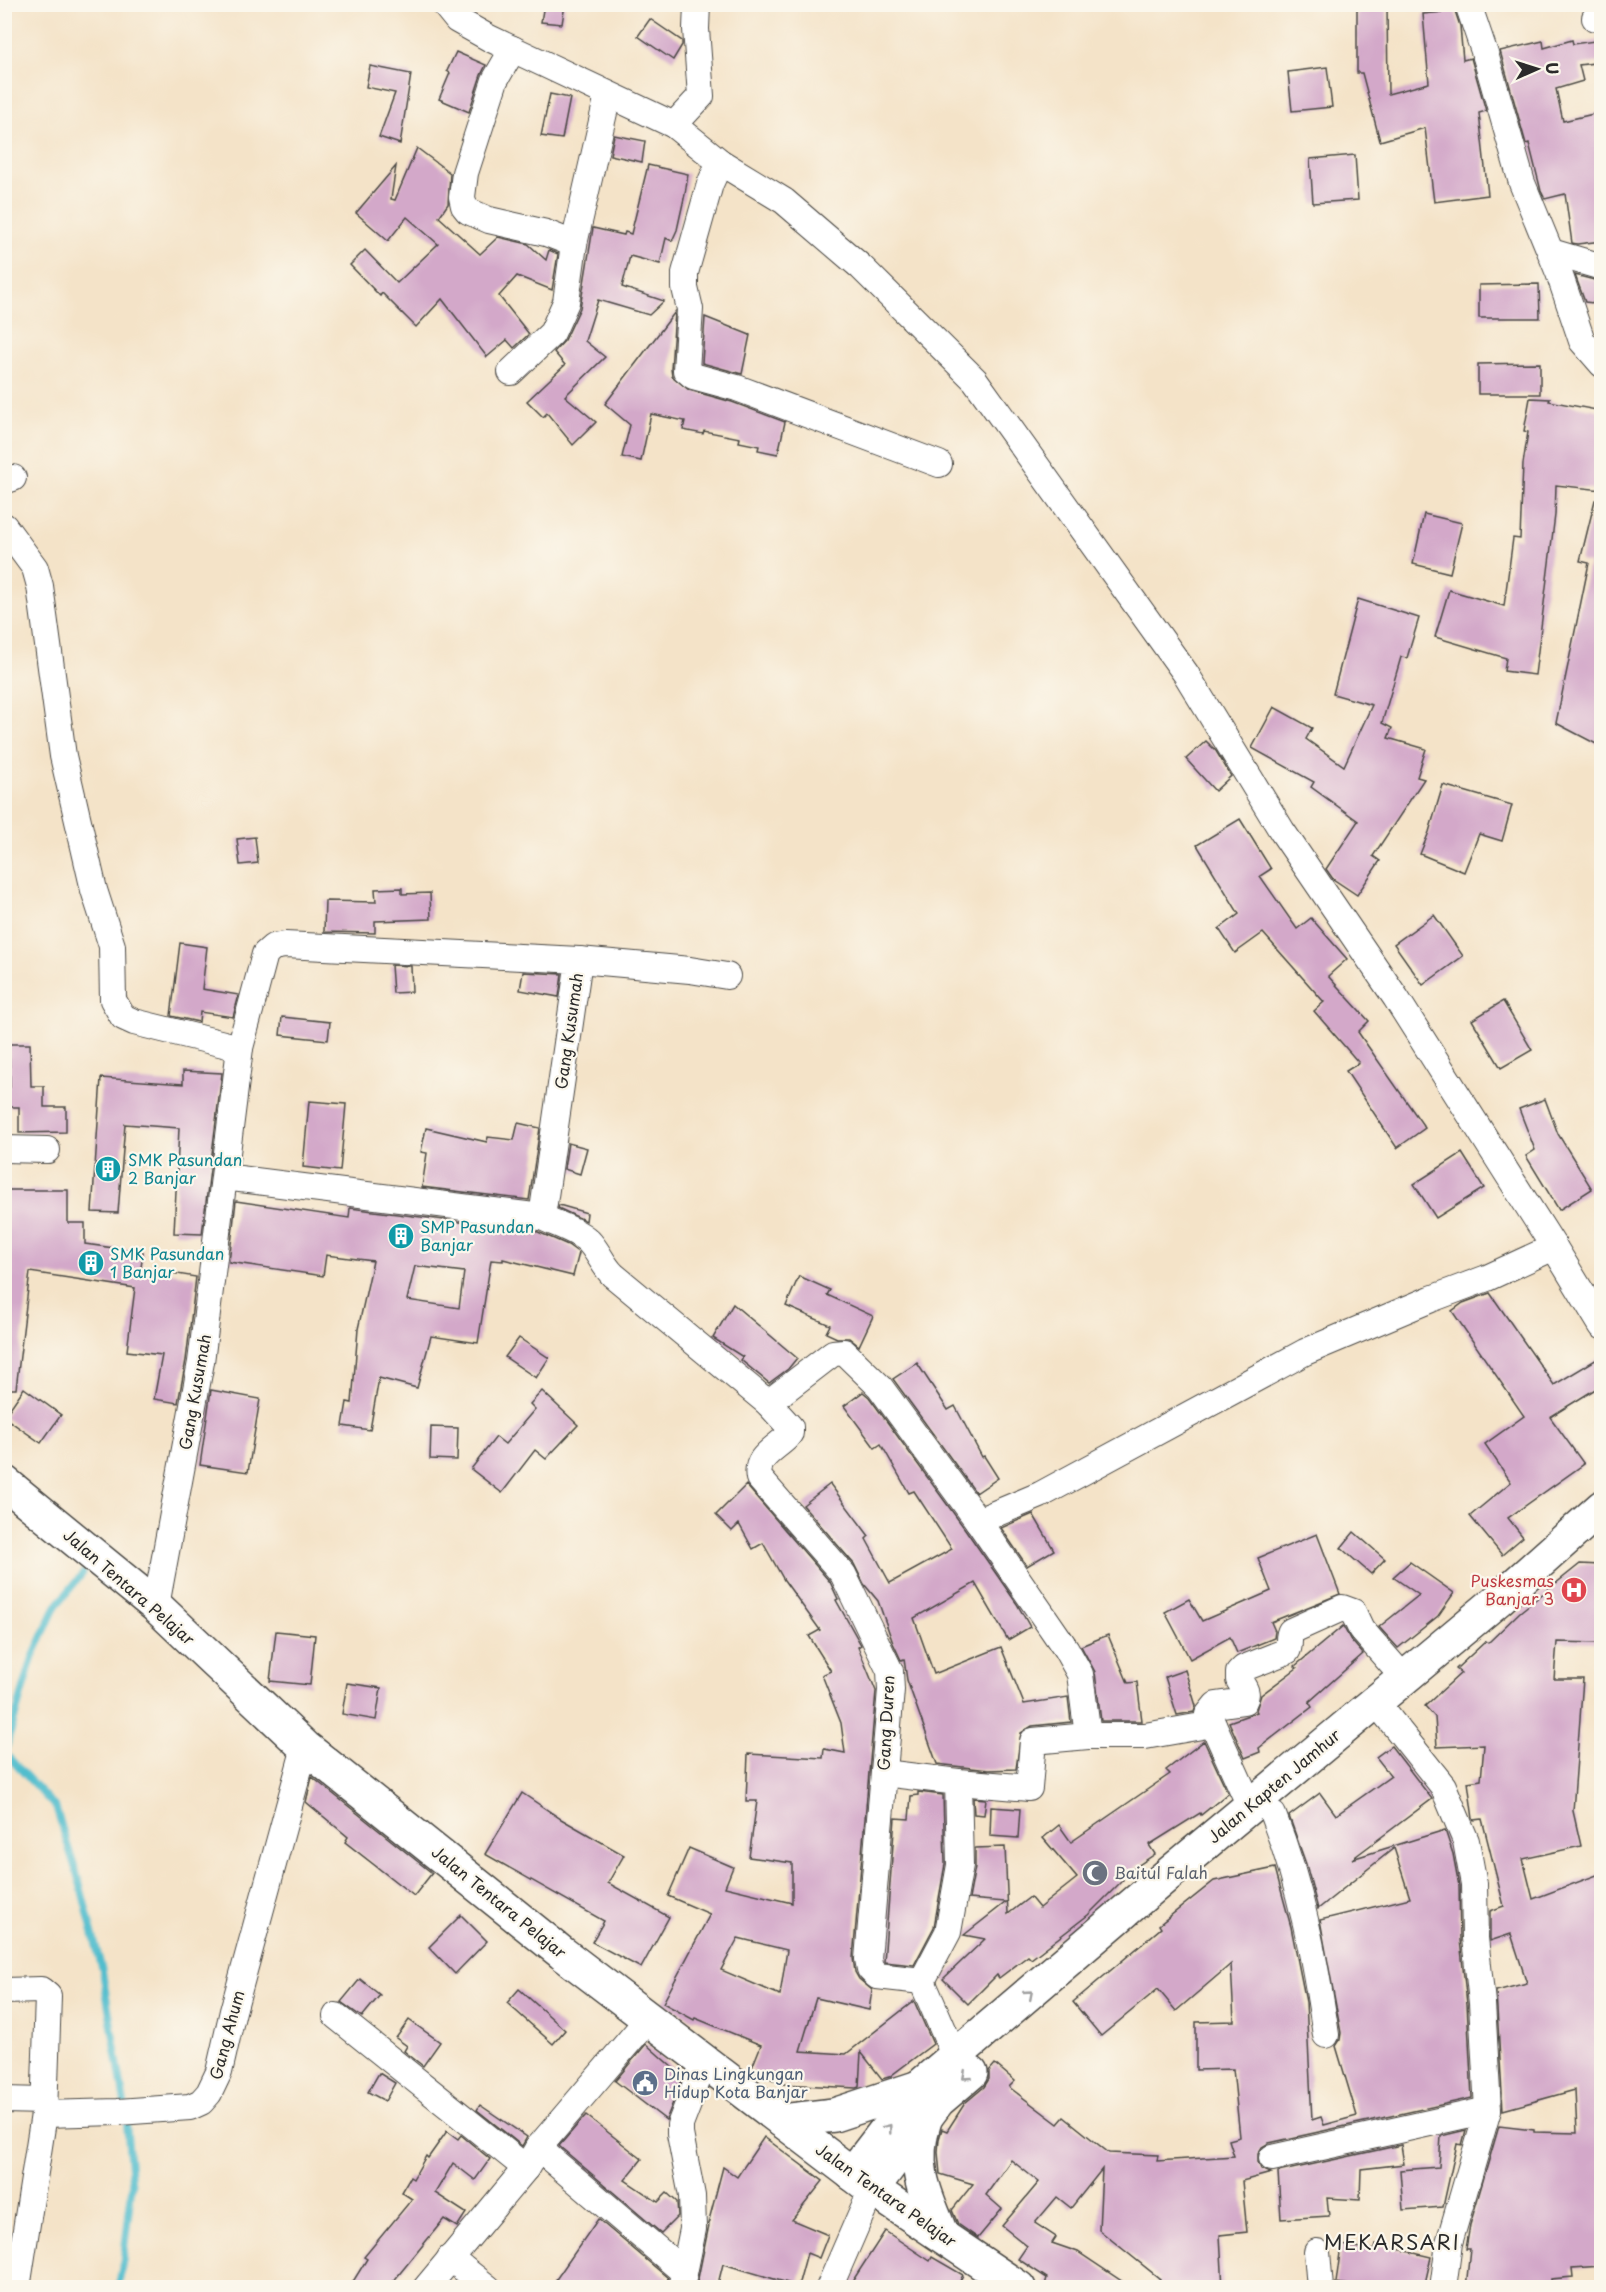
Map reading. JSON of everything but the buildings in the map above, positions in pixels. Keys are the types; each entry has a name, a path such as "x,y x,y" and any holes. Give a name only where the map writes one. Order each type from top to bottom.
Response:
{"street":[{"path":"444,4 457,20 674,125 720,162 784,201 861,267 975,380 1186,674 1282,831 1396,998 1602,1326"},
{"path":"674,125 701,96 696,29 697,4"},
{"path":"1468,4 1486,57 1522,183 1551,252 1582,341 1602,364"},
{"path":"513,49 495,80 465,173 462,197 464,206 468,211 489,219 546,233 574,244"},
{"path":"511,372 552,333 566,302 574,244 608,95"},
{"path":"720,162 710,184 685,273 685,288 690,309 686,370 693,376 737,388 939,464"},
{"path":"1551,252 1602,267"},
{"path":"4,526 35,568 40,586 63,756 91,879 112,946 111,991 115,1007 123,1017 134,1022 240,1048"},
{"name":"Gang Kusumah","path":"156,1606 201,1362 240,1048 265,954 273,947 285,945 579,960 542,1217"},
{"path":"579,960 690,970 727,976"},
{"path":"4,1149 47,1150"},
{"path":"224,1177 542,1217 585,1238 613,1275 768,1403 833,1353 844,1352 879,1386 978,1521 1066,1649 1080,1674 1088,1736"},
{"path":"978,1521 1041,1495 1305,1352 1487,1278 1554,1247"},
{"name":"Gang Duren","path":"768,1403 790,1427 790,1433 759,1462 757,1468 759,1478 843,1574 890,1671 891,1690 868,1959 870,1969 877,1976 922,1981"},
{"name":"Jalan Tentara Pelajar","path":"4,1482 156,1606 305,1747 562,1953 862,2182 1019,2288"},
{"name":"Jalan Kapten Jamhur","path":"1383,1709 1404,1677 1499,1599 1602,1507"},
{"name":"Jalan Kapten Jamhur","path":"929,2094 1133,1918 1383,1709 1463,1651 1602,1534"},
{"path":"1326,2035 1313,1953 1289,1858 1208,1714 1216,1705 1244,1701 1247,1696 1246,1690 1239,1680 1239,1673 1244,1668 1287,1651 1290,1646 1291,1631 1342,1608 1353,1612 1361,1629 1404,1677"},
{"path":"1383,1709 1443,1786 1466,1841 1474,1884 1475,1938 1482,2003 1488,2110 1449,2243 1443,2288"},
{"path":"884,1773 1029,1788 1033,1741 1088,1736 1145,1736 1213,1724"},
{"name":"Gang Ahum","path":"4,2100 44,2108 128,2110 190,2107 201,2102 209,2093 219,2072 236,1999 305,1747"},
{"path":"955,2056 922,1981 948,1932 960,1865 958,1782"},
{"name":"Jalan Kapten Jamhur","path":"862,2182 955,2056 1133,1918"},
{"path":"4,1991 41,1990 48,1996 44,2108 17,2288"},
{"path":"336,2016 532,2158 683,2280 693,2229 692,2196 680,2125 704,2063"},
{"path":"426,2288 649,2018"},
{"path":"782,2121 834,2115 929,2094 919,2142 919,2168 924,2193 942,2235"},
{"path":"1272,2158 1488,2110"},
{"path":"829,2288 862,2182"},
{"path":"1317,2252 1320,2288"},
{"path":"450,2258 488,2288"}],"waterway":[{"path":"5,1752 32,1659 56,1606 83,1573"},
{"path":"4,1752 56,1808 80,1884 102,1969 125,2106"},
{"path":"118,2288 132,2185 126,2117"}],"place":[{"name":"SMK Pasundan 2 Banjar","path":"108,1169"},
{"name":"SMP Pasundan Banjar","path":"401,1236"},
{"name":"SMK Pasundan 1 Banjar","path":"91,1263"},
{"name":"Puskesmas Banjar 3","path":"1574,1590"},
{"name":"Baitul Falah","path":"1095,1873"},
{"name":"Dinas Lingkungan Hidup Kota Banjar","path":"645,2083"}],"district":[{"name":"MEKARSARI","path":"1392,2243"}]}
